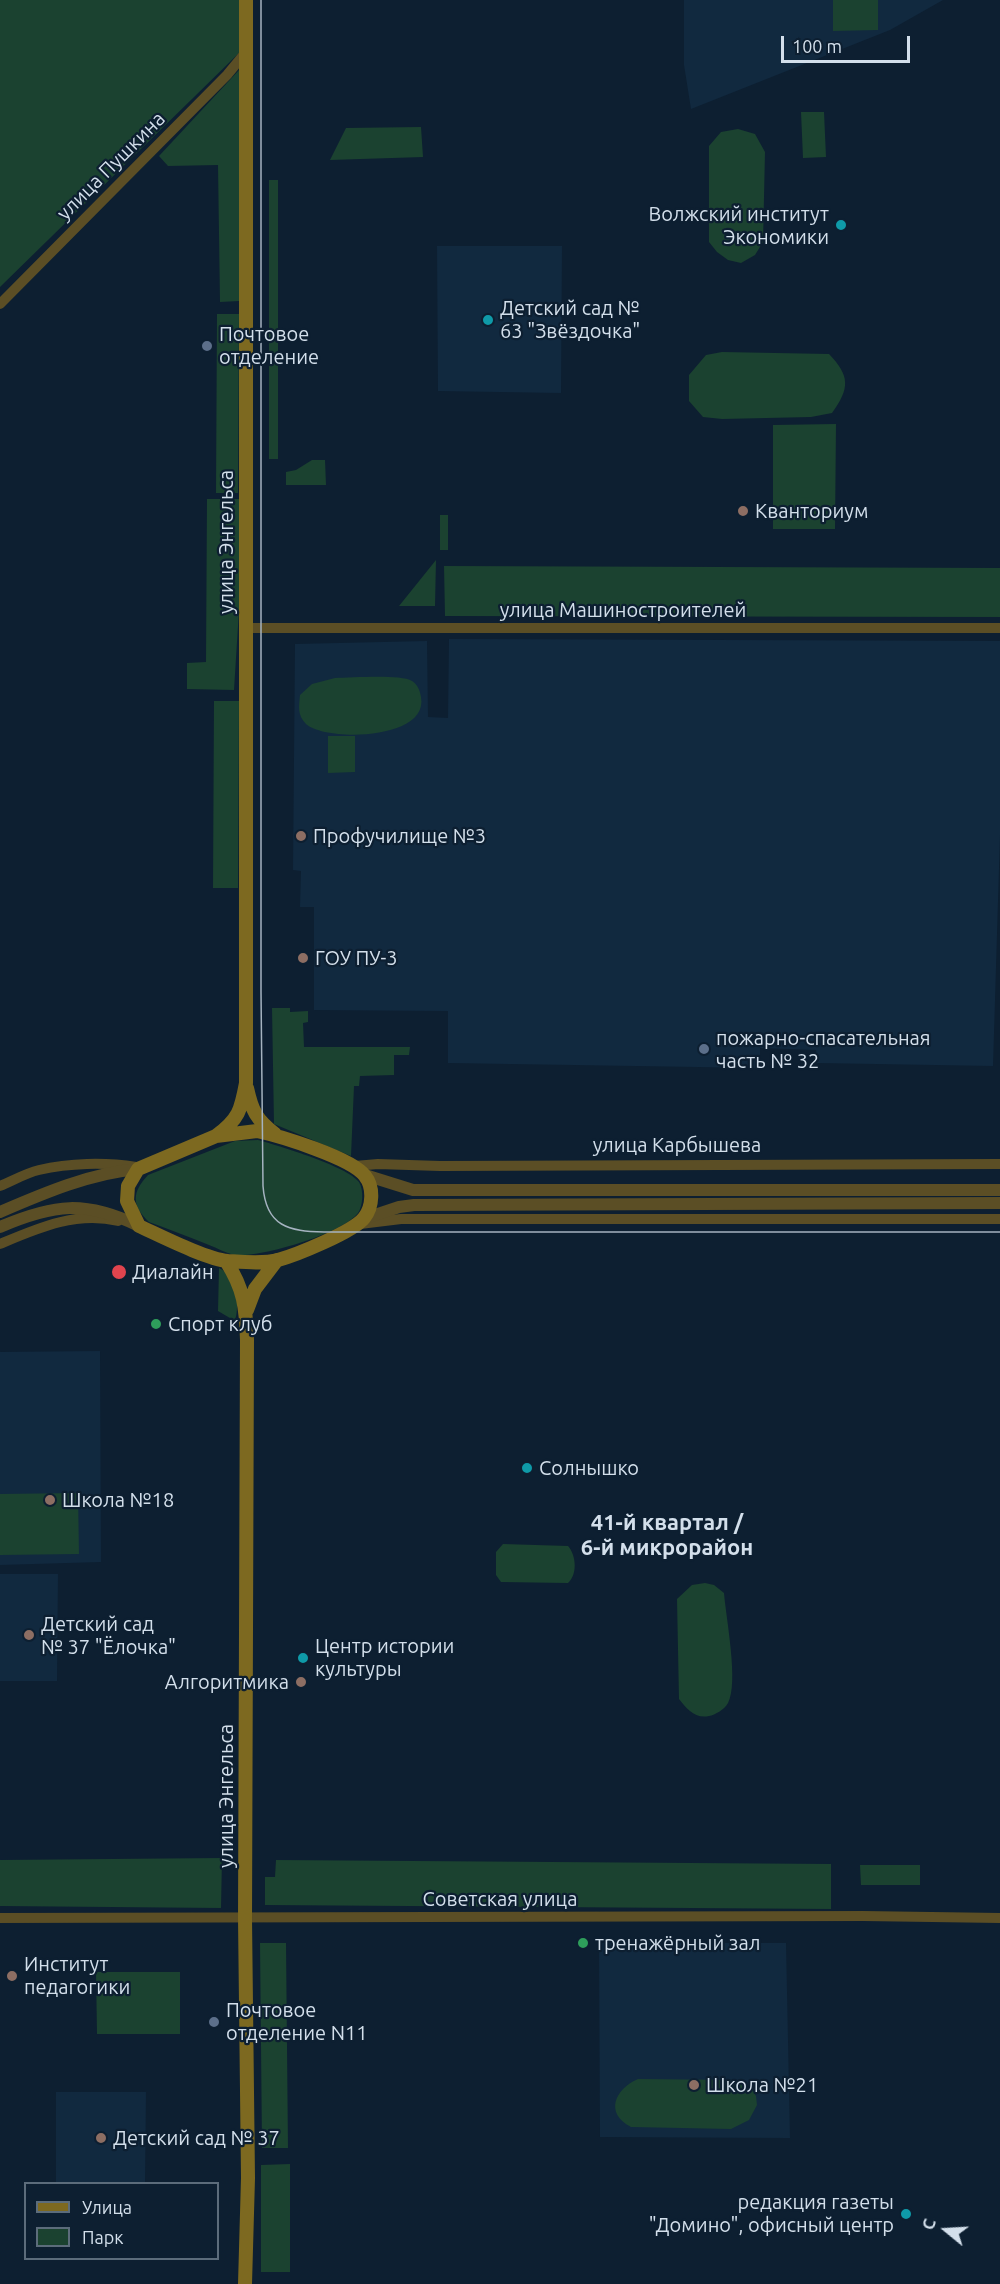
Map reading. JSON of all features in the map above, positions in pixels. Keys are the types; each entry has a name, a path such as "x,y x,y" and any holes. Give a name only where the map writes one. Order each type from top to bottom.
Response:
{"main road":[{"name":"улица Энгельса","path":"246,0 246,1083 251,1109 276,1135"},
{"name":"улица Энгельса","path":"216,1136 231,1125 237,1117 246,1083"},
{"name":"улица Карбышева","path":"140,1168 216,1136 257,1131 276,1135 360,1170"},
{"path":"140,1168 128,1186 127,1201 139,1226 226,1261 277,1260 345,1232 360,1222 368,1211 372,1197 370,1183 360,1170"},
{"name":"улица Энгельса","path":"246,1310 255,1289 277,1260"},
{"name":"улица Энгельса","path":"226,1261 242,1291 246,1310 245,1918 248,2161 246,2283"}],"street":[{"name":"улица Пушкина","path":"0,304 246,52"},
{"name":"улица Машиностроителей","path":"246,628 1000,628"},
{"name":"улица Карбышева","path":"0,1186 36,1170 56,1167 121,1164 140,1168"},
{"name":"улица Карбышева","path":"360,1170 378,1164 440,1166 1000,1164"},
{"name":"улица Карбышева","path":"0,1212 48,1192 119,1171 140,1168"},
{"name":"улица Карбышева","path":"360,1170 413,1190 1000,1190"},
{"path":"360,1222 399,1207 414,1205 1000,1203"},
{"path":"0,1227 24,1216 53,1209 81,1208 111,1213 139,1226"},
{"path":"360,1222 401,1219 1000,1219"},
{"path":"0,1244 60,1221 112,1220 139,1226"},
{"name":"Советская улица","path":"0,1918 895,1916 1000,1918"}],"shaded area":[{"path":"684,0 943,0 890,30 691,109 684,65"},
{"path":"437,246 562,246 561,393 438,391"},
{"path":"449,639 1000,641 1000,835 993,1066 817,1063 816,1050 760,1048 760,1068 448,1063 448,1011 314,1010 314,907 300,907 301,871 293,870 295,644 427,641 428,717 448,718"},
{"name":"Школа №18","path":"100,1351 101,1562 0,1565 0,1352"},
{"name":"Детский сад № 37 \"Ёлочка\"","path":"0,1574 58,1574 57,1681 0,1681"},
{"name":"Школа №21","path":"599,1943 786,1943 790,2138 600,2137"},
{"name":"Детский сад № 37","path":"56,2092 146,2092 145,2182 56,2182"}],"green space":[{"path":"0,0 239,0 240,52 0,287"},
{"path":"833,0 878,0 878,30 833,31"},
{"path":"240,69 239,301 220,302 218,165 168,166 159,156"},
{"path":"801,112 824,112 826,157 803,158"},
{"path":"421,127 423,157 330,160 346,128"},
{"path":"738,129 755,134 765,152 763,242 755,255 741,263 728,260 709,242 709,146 721,132"},
{"path":"269,180 278,180 278,459 269,459"},
{"path":"217,314 239,314 238,493 216,493"},
{"path":"722,352 829,354 844,376 842,396 832,413 811,417 722,419 703,417 689,401 689,375 706,355"},
{"path":"836,424 835,529 773,529 773,425"},
{"path":"312,460 325,460 326,485 286,485 286,472 296,470"},
{"path":"207,499 239,499 239,610 234,690 187,689 187,663 206,662"},
{"path":"440,515 448,515 448,550 440,550"},
{"path":"436,560 435,606 399,606"},
{"path":"444,566 1000,568 1000,617 445,616"},
{"path":"387,677 412,681 421,695 419,711 409,722 393,729 374,733 353,735 317,730 306,724 301,717 300,695 312,684 335,678"},
{"path":"214,701 239,701 238,888 213,888"},
{"path":"328,736 355,736 355,772 328,773"},
{"path":"272,1008 290,1008 290,1012 308,1011 308,1022 303,1023 304,1047 410,1047 409,1055 394,1055 394,1075 360,1076 359,1086 354,1086 351,1156 274,1124"},
{"path":"258,1140 312,1157 352,1176 359,1182 362,1189 362,1202 358,1213 336,1229 300,1243 262,1253 234,1255 149,1222 139,1210 137,1193 148,1175 235,1141"},
{"path":"219,1268 230,1277 236,1292 235,1321 218,1311"},
{"path":"78,1493 79,1554 0,1555 0,1494"},
{"path":"503,1544 568,1546 574,1559 573,1575 568,1583 501,1582 496,1575 496,1552"},
{"path":"705,1583 714,1585 724,1593 731,1650 732,1681 727,1705 717,1713 704,1717 692,1712 679,1699 677,1599 692,1585"},
{"path":"222,1858 221,1908 0,1906 0,1860"},
{"path":"276,1860 831,1864 831,1909 265,1905 265,1877 275,1877"},
{"path":"860,1865 920,1865 920,1885 861,1885"},
{"path":"260,1943 286,1943 288,2148 262,2148"},
{"path":"96,1972 180,1972 180,2034 97,2034"},
{"path":"638,2079 733,2080 750,2086 756,2096 757,2105 749,2120 731,2129 631,2127 617,2115 615,2108 623,2089"},
{"path":"290,2164 290,2272 261,2272 261,2165"}],"tram line":[{"path":"261,0 261,992 263,1186 269,1210 274,1218 290,1228 324,1232 1000,1232"}],"place":[{"name":"Волжский институт Экономики","path":"841,225"},
{"name":"Детский сад № 63 \"Звёздочка\"","path":"488,320"},
{"name":"Почтовое отделение","path":"207,346"},
{"name":"Кванториум","path":"743,511"},
{"name":"Профучилище №3","path":"301,836"},
{"name":"ГОУ ПУ-3","path":"303,958"},
{"name":"пожарно-спасательная часть № 32","path":"704,1049"},
{"name":"Диалайн","path":"119,1272"},
{"name":"Спорт клуб","path":"156,1324"},
{"name":"Солнышко","path":"527,1468"},
{"name":"Школа №18","path":"50,1500"},
{"name":"Детский сад № 37 \"Ёлочка\"","path":"29,1635"},
{"name":"Центр истории культуры","path":"303,1658"},
{"name":"Алгоритмика","path":"301,1682"},
{"name":"тренажёрный зал","path":"583,1943"},
{"name":"Институт педагогики","path":"12,1976"},
{"name":"Почтовое отделение N11","path":"214,2022"},
{"name":"Школа №21","path":"694,2085"},
{"name":"Детский сад № 37","path":"101,2138"},
{"name":"редакция газеты \"Домино\", офисный центр","path":"906,2214"}],"district":[{"name":"41-й квартал / 6-й микрорайон","path":"667,1536"}]}
